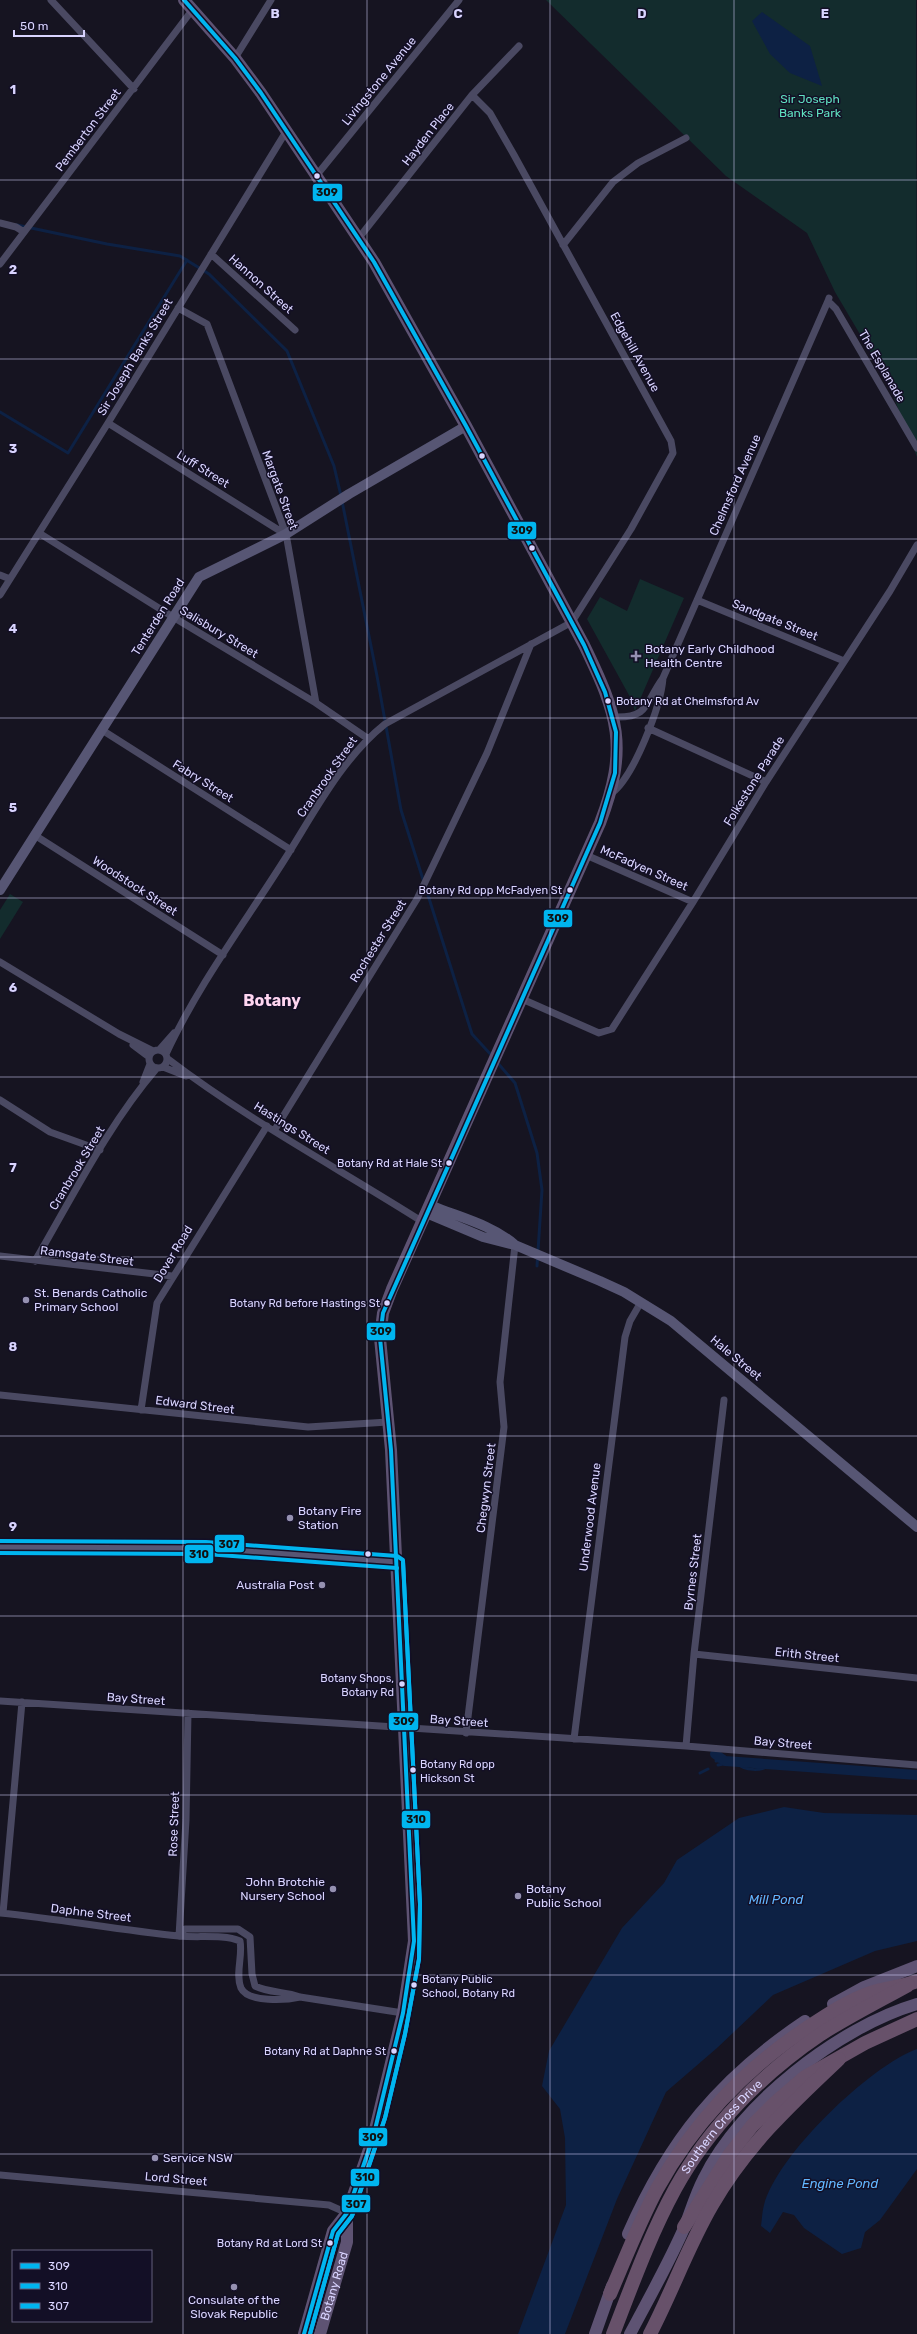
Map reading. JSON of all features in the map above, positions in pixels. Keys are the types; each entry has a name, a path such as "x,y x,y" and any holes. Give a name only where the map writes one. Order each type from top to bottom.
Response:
{"highway":[{"path":"610,2294 639,2226 658,2188 677,2158 721,2100 748,2073 812,2025 870,1993 912,1983"},
{"name":"Southern Cross Drive","path":"613,2334 658,2221 676,2188 699,2152 727,2116 757,2085 821,2035 912,1983"},
{"path":"684,2227 730,2154 752,2126 805,2077 865,2043 917,2018"},
{"path":"650,2334 711,2206 753,2144 777,2118 839,2059"}],"main road":[{"name":"Botany Road","path":"184,0 235,58 287,130 388,286 466,426 572,622 601,679 614,717 617,758 612,793 586,855 387,1301 381,1326 380,1338 388,1422 397,1562 414,1942 403,2013 373,2138 347,2213 333,2231 304,2334"},
{"path":"595,2334 610,2294 623,2246 654,2179 679,2141 710,2100 739,2072 779,2039 813,2016 853,1992 917,1966"},
{"path":"630,2334 684,2227 704,2178 722,2149 753,2111 818,2054 858,2029 898,2009 917,2004"},
{"name":"Botany Road","path":"320,2334 347,2242 347,2213"}],"street":[{"path":"52,0 134,88"},
{"path":"235,58 271,0"},
{"name":"Livingstone Avenue","path":"316,176 459,0"},
{"name":"Pemberton Street","path":"0,264 193,9"},
{"name":"Hayden Place","path":"358,239 472,95 519,46"},
{"name":"Edgehill Avenue","path":"472,95 490,113 671,441 673,453 631,529 572,622"},
{"name":"Sir Joseph Banks Street","path":"0,595 287,130"},
{"path":"563,245 613,182 638,163 686,138"},
{"path":"0,223 16,227 24,232"},
{"name":"Hannon Street","path":"211,254 295,330"},
{"name":"The Esplanade","path":"829,299 836,308 917,448"},
{"name":"Chelmsford Avenue","path":"614,717 627,718 641,712 663,678 829,299"},
{"name":"Margate Street","path":"178,308 207,324 286,534 316,703"},
{"name":"Luff Street","path":"108,422 286,534"},
{"name":"Tenterden Road","path":"0,890 36,836 199,577 286,534 349,494 466,426"},
{"name":"Salisbury Street","path":"39,532 173,617 316,703 367,738"},
{"name":"Folkestone Parade","path":"522,999 599,1033 612,1029 693,902 766,782 890,591 917,545"},
{"path":"0,575 10,579"},
{"name":"Sandgate Street","path":"697,600 844,660"},
{"name":"Cranbrook Street","path":"140,1088 160,1068 167,1057 179,1027 223,955 339,775 367,738 385,724 572,622"},
{"name":"Rochester Street","path":"274,1131 418,899 487,753 531,644"},
{"name":"Chelmsford Avenue","path":"612,793 623,782 648,728 662,696 663,678"},
{"path":"648,728 766,782"},
{"name":"Fabry Street","path":"102,730 291,850"},
{"name":"Woodstock Street","path":"36,836 223,955"},
{"name":"McFadyen Street","path":"586,855 693,902"},
{"path":"0,962 153,1056"},
{"name":"Cranbrook Street","path":"35,1261 100,1150 140,1088 153,1056 179,1027"},
{"name":"Hastings Street","path":"153,1056 167,1057 192,1078 274,1131 426,1213"},
{"name":"Hastings Street","path":"153,1056 160,1068 192,1078"},
{"path":"0,1100 50,1132 100,1150"},
{"name":"Dover Road","path":"141,1410 157,1303 172,1276 267,1126"},
{"name":"Hale Street","path":"426,1213 482,1237 515,1245 600,1281 638,1306 676,1326 917,1527"},
{"name":"Chegwyn Street","path":"466,1733 504,1427 500,1382 515,1245"},
{"name":"Ramsgate Street","path":"0,1256 172,1276"},
{"name":"Underwood Avenue","path":"574,1739 616,1402 628,1325 638,1306"},
{"name":"Edward Street","path":"0,1395 308,1427 388,1422"},
{"name":"Byrnes Street","path":"686,1746 694,1654 724,1400"},
{"path":"0,1547 206,1548 397,1562"},
{"name":"Erith Street","path":"694,1654 917,1678"},
{"name":"Bay Street","path":"0,1701 466,1733 686,1746 917,1765"},
{"path":"2,1913 22,1702"},
{"name":"Rose Street","path":"179,1936 186,1820 188,1713"},
{"name":"Daphne Street","path":"2,1913 179,1936 211,1938 229,1937 240,1941 241,1988 245,1992 259,1998 285,2001 300,1997"},
{"name":"Daphne Street","path":"179,1936 185,1929 199,1928 238,1930 245,1932 250,1937 252,1974 255,1986 262,1989 286,1992 300,1997 403,2013"},
{"name":"Lord Street","path":"0,2175 329,2205 347,2213"}],"green space":[{"name":"Sir Joseph Banks Park","path":"546,0 916,0 917,457 887,380 835,292 807,233 726,176"},
{"path":"640,579 684,598 635,711 630,697 587,619 600,597 627,611"},
{"path":"10,894 23,902 0,939 0,910"}],"water":[{"path":"762,12 810,46 822,86 790,73 770,54 752,21"},
{"name":"Mill Pond","path":"784,1807 824,1813 917,1815 917,1941 875,1951 773,1995 717,2048 666,2092 617,2199 565,2334 518,2334 566,2205 565,2138 560,2109 542,2086 549,2051 622,1928 664,1883 677,1860 739,1818"},
{"name":"Engine Pond","path":"917,2049 917,2169 880,2220 865,2232 861,2248 842,2254 804,2228 794,2215 783,2212 770,2233 761,2226 764,2205 772,2185 787,2162 806,2138 851,2093 897,2059"}],"waterway":[{"path":"17,225 107,244 180,256 209,274 287,351 334,466 341,496"},
{"path":"0,412 68,453 187,260"},
{"path":"342,501 377,676 401,810 472,1034 493,1057"},
{"path":"496,1061 515,1083 537,1153 542,1190 537,1266"},
{"path":"715,1754 725,1761 917,1775"},
{"path":"716,1761 725,1761"},
{"path":"718,1765 734,1762 748,1769 758,1769 768,1767 773,1764"},
{"path":"700,1773 708,1769"}],"transit line":[{"name":"309","path":"184,0 235,58 261,93 374,262 466,426 584,645 605,692 616,732 615,773 600,823 383,1313 380,1338 391,1450 414,1941 403,2013 373,2138 347,2213 333,2231 304,2334"},
{"name":"307","path":"0,1541 206,1542 397,1556 403,1560 420,1904 419,1959 405,2034 385,2118 352,2216 338,2234 310,2334"},
{"name":"310","path":"0,1553 206,1554 397,1568"},
{"name":"310","path":"310,2334 338,2234 352,2216 385,2118 405,2034 419,1959 420,1904 403,1562"}],"place":[{"name":"Botany Early Childhood Health Centre","path":"636,656"},
{"name":"Botany Rd at Chelmsford Av","path":"608,701"},
{"name":"Botany Rd opp McFadyen St","path":"570,890"},
{"name":"Botany Rd at Hale St","path":"449,1163"},
{"name":"St. Benards Catholic Primary School","path":"26,1300"},
{"name":"Botany Rd before Hastings St","path":"387,1303"},
{"name":"Botany Fire Station","path":"290,1518"},
{"name":"Australia Post","path":"322,1585"},
{"name":"Botany Shops, Botany Rd","path":"402,1684"},
{"name":"Botany Rd opp Hickson St","path":"413,1770"},
{"name":"John Brotchie Nursery School","path":"333,1889"},
{"name":"Botany Public School","path":"518,1896"},
{"name":"Botany Public School, Botany Rd","path":"414,1985"},
{"name":"Botany Rd at Daphne St","path":"394,2051"},
{"name":"Service NSW","path":"155,2158"},
{"name":"Botany Rd at Lord St","path":"330,2243"},
{"name":"Consulate of the Slovak Republic","path":"234,2287"}],"district":[{"name":"Botany","path":"272,1000"}]}
